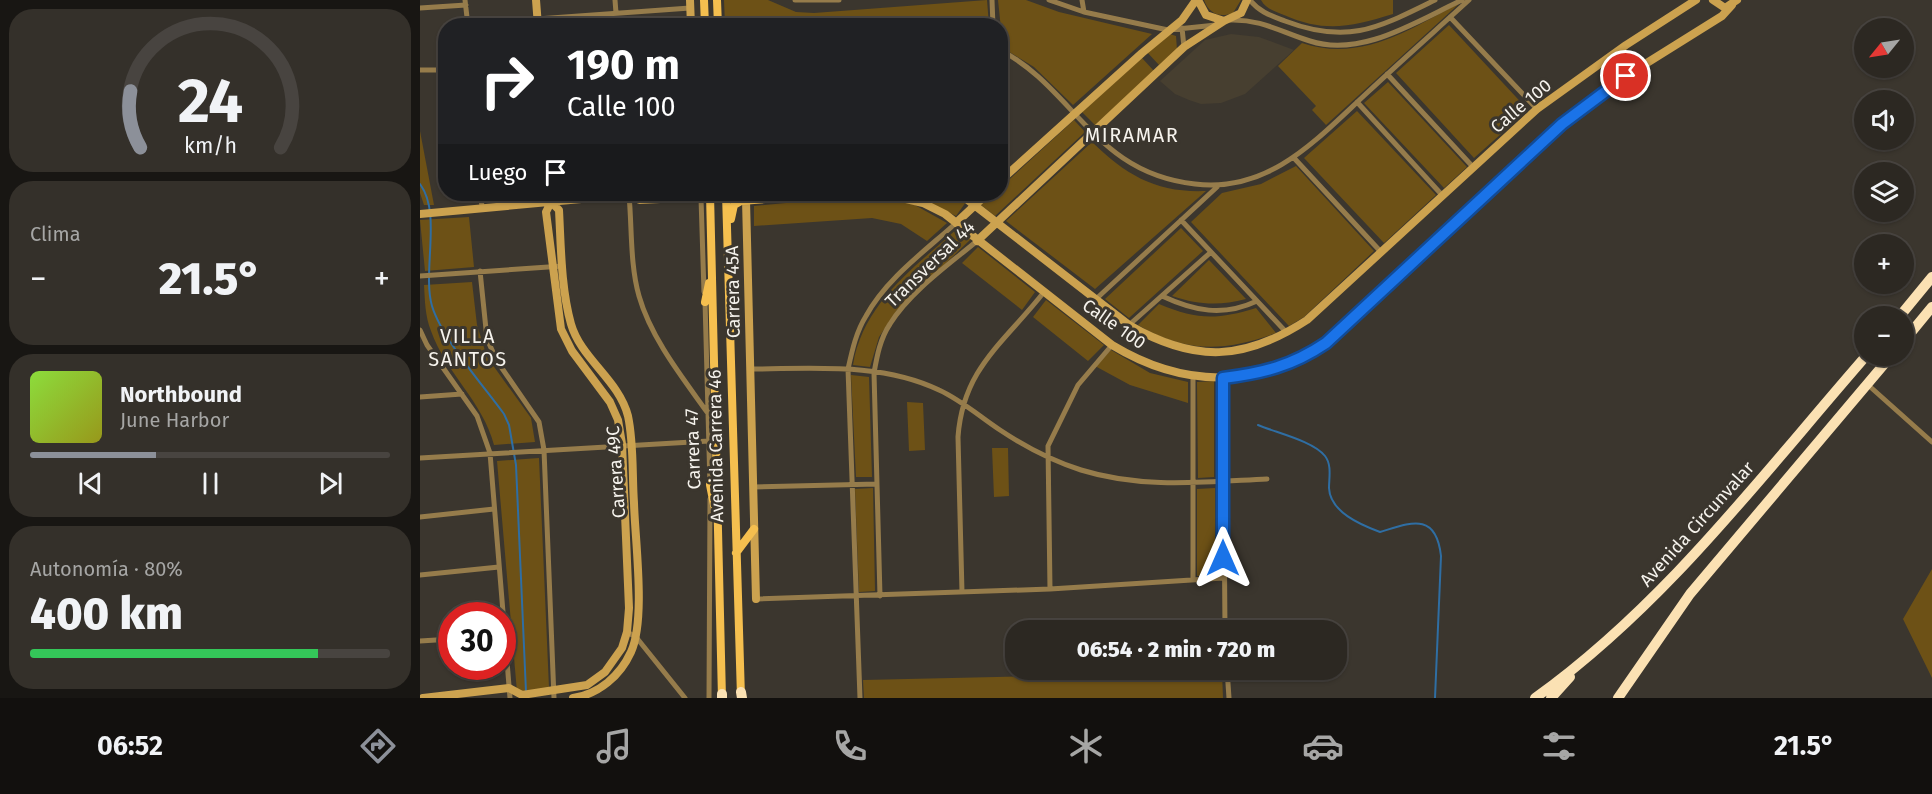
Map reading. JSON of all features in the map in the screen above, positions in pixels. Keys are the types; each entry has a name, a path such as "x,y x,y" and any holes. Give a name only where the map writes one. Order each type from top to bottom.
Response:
{"highway":[{"path":"1908,306 1932,277"},
{"path":"1914,329 1932,307"},
{"name":"Avenida Circunvalar","path":"1535,698 1580,662 1658,592 1716,533 1857,366"},
{"name":"Avenida Circunvalar","path":"1618,698 1690,594 1882,366"},
{"path":"1831,396 1850,382 1867,384"},
{"path":"1551,698 1575,672 1580,662"}],"main road":[{"path":"704,0 705,18"},
{"path":"717,0 718,18"},
{"name":"Avenida Carrera 46","path":"707,201 712,268 722,697"},
{"name":"Avenida Carrera 46","path":"726,201 741,696"},
{"path":"729,263 732,260 732,209 736,203 743,201"},
{"path":"705,302 712,268"},
{"path":"710,484 718,524"},
{"path":"735,553 754,529"}],"street":[{"path":"536,0 538,18"},
{"path":"615,0 616,18"},
{"path":"795,0 839,0"},
{"path":"992,0 993,18"},
{"path":"1049,0 1084,12 1168,30 1224,22 1260,21 1311,42 1347,44 1386,35 1462,0"},
{"path":"1082,0 1084,12"},
{"path":"1008,174 1168,30 1185,18 1197,0 1206,15 1224,22"},
{"path":"1249,0 1261,11 1277,18 1309,30 1337,34 1382,25 1435,0"},
{"name":"Transversal 44","path":"880,596 874,373 882,339 900,310 1184,47 1241,13 1249,0"},
{"path":"1008,55 1033,72 1122,157 1157,176 1217,187 1259,177 1294,158 1469,0"},
{"name":"Calle 100","path":"970,201 1129,325 1171,346 1200,353 1240,350 1266,343 1307,320 1537,109 1626,45 1696,0"},
{"path":"1713,0 1721,7 1735,3"},
{"path":"420,8 466,2 467,18"},
{"name":"Calle 100","path":"915,201 923,203 956,223 1112,345 1140,362 1168,372 1193,377 1223,378 1267,372 1307,356 1326,343 1562,124 1609,88 1722,16 1735,3"},
{"path":"577,18 690,4"},
{"path":"1450,17 1537,109"},
{"path":"1182,28 1184,47"},
{"path":"420,70 438,70"},
{"path":"1387,74 1473,167"},
{"path":"1357,102 1442,195"},
{"path":"1294,158 1381,252"},
{"path":"1096,299 1217,187"},
{"path":"481,201 482,209"},
{"path":"420,214 482,209 532,201"},
{"name":"Carrera 49C","path":"550,201 546,212 561,329 572,351 610,402 618,420 622,444 629,608 627,632 622,648 605,672 587,685"},
{"name":"Carrera 49C","path":"553,201 559,210 562,266 574,333 623,405 631,444 638,607 636,637 626,662 610,680 590,694"},
{"path":"631,201 636,283 639,298 657,336 708,414"},
{"name":"Carrera 47","path":"707,201 705,302 710,484 709,698"},
{"name":"Carrera 45A","path":"746,201 756,599"},
{"name":"Transversal 44","path":"860,698 848,369 862,324 880,295 979,201"},
{"path":"1181,220 1287,333"},
{"path":"1129,325 1211,252"},
{"path":"422,276 562,266"},
{"path":"480,272 486,339 497,361 539,422 544,450 554,695"},
{"path":"962,592 958,437 962,403 972,378 1044,292"},
{"path":"1162,296 1182,306 1212,312 1232,310 1257,301"},
{"path":"420,330 427,345 480,424 490,453 502,602"},
{"path":"1050,589 1046,456 1078,385 1088,370 1112,345"},
{"path":"750,369 848,369 937,389 962,403 1001,431 1046,456 1080,470 1130,481 1192,483 1267,479"},
{"path":"1193,377 1193,579"},
{"path":"1223,378 1225,620"},
{"path":"1867,384 1932,442"},
{"path":"420,397 462,394"},
{"path":"420,458 622,444 709,441"},
{"path":"753,487 877,484"},
{"path":"420,518 495,509"},
{"path":"420,575 499,567"},
{"path":"756,599 1050,589 1223,578"},
{"path":"627,632 636,637 685,698"},
{"path":"420,641 438,640"},
{"path":"508,680 510,698"},
{"path":"1228,680 1229,698"},
{"path":"423,698 509,688 526,694 554,695 587,685 590,694 573,698"}],"shaded area":[{"path":"724,0 768,0 796,12 814,13 987,0 988,18 725,18"},
{"path":"998,0 1026,0 1059,12 1152,34 1073,105 1034,67 1008,51 1008,18 1000,18"},
{"path":"1204,0 1241,0 1233,13 1219,15 1209,9"},
{"path":"1261,0 1393,0 1393,14 1351,25 1325,26 1299,21 1268,8"},
{"path":"1461,2 1326,125 1312,110 1316,106 1278,66 1302,43 1324,48 1345,49 1365,46 1404,32"},
{"path":"1449,25 1528,110 1474,158 1396,73"},
{"path":"1170,34 1176,36 1177,50 1159,65 1146,51"},
{"path":"1231,34 1259,37 1294,50 1245,94 1221,103 1201,104 1189,100 1175,94 1160,81 1205,40"},
{"path":"1142,58 1154,71 1095,125 1082,112"},
{"path":"1388,82 1467,167 1444,188 1364,103"},
{"path":"1357,111 1436,195 1384,243 1304,158"},
{"path":"1074,120 1085,132 995,216 981,205 985,201 1008,201 1008,181"},
{"path":"420,131 434,205 424,205 420,193"},
{"path":"1092,142 1118,164 1144,180 1172,189 1206,191 1095,289 1006,221"},
{"path":"1296,166 1374,251 1304,317 1289,326 1191,222 1222,193 1261,184"},
{"path":"807,201 894,201 913,204 947,223 927,241 901,224 872,218 754,226 754,206"},
{"path":"926,201 966,202 956,216"},
{"path":"469,217 474,267 425,271 420,220"},
{"path":"958,228 971,239 897,310 879,337 870,367 853,365 867,323 879,305 908,273"},
{"path":"1181,228 1203,251 1129,318 1105,299"},
{"path":"978,247 1035,292 1022,310 962,263"},
{"path":"1209,260 1246,299 1209,304 1172,296"},
{"path":"472,282 477,325 487,357 531,418 535,442 494,445 482,415 446,360 431,331 426,314 424,285"},
{"path":"1046,300 1104,345 1088,361 1033,317"},
{"path":"1159,304 1185,313 1207,316 1230,315 1256,308 1276,333 1240,344 1222,346 1206,347 1172,341 1138,325"},
{"path":"1111,350 1150,373 1188,382 1188,403 1130,385 1095,366"},
{"path":"851,375 869,377 872,477 856,477"},
{"path":"1214,381 1214,477 1198,478 1197,382"},
{"path":"907,402 923,403 925,450 909,451"},
{"path":"992,448 1008,448 1009,496 994,497"},
{"path":"539,458 549,688 517,692 516,602 509,602 497,461"},
{"path":"873,488 875,591 859,592 855,489"},
{"path":"1215,488 1215,576 1197,576 1197,489"},
{"path":"1932,569 1932,678 1903,619"},
{"path":"1005,677 1005,680 1222,680 1223,698 864,698 863,680"}],"waterway":[{"path":"420,184 430,210 429,276 432,306 454,347 504,414 509,425 516,465 526,692"},
{"path":"1258,425 1304,442 1325,456 1329,467 1329,488 1335,504 1341,511 1364,526 1380,532 1420,524 1434,532 1441,556 1435,698"}],"district":[{"name":"MIRAMAR","path":"1132,135"},
{"name":"VILLA SANTOS","path":"468,348"}],"route":[{"path":"1223,558 1223,378 1267,372 1307,356 1326,343 1562,124 1626,76"}]}
